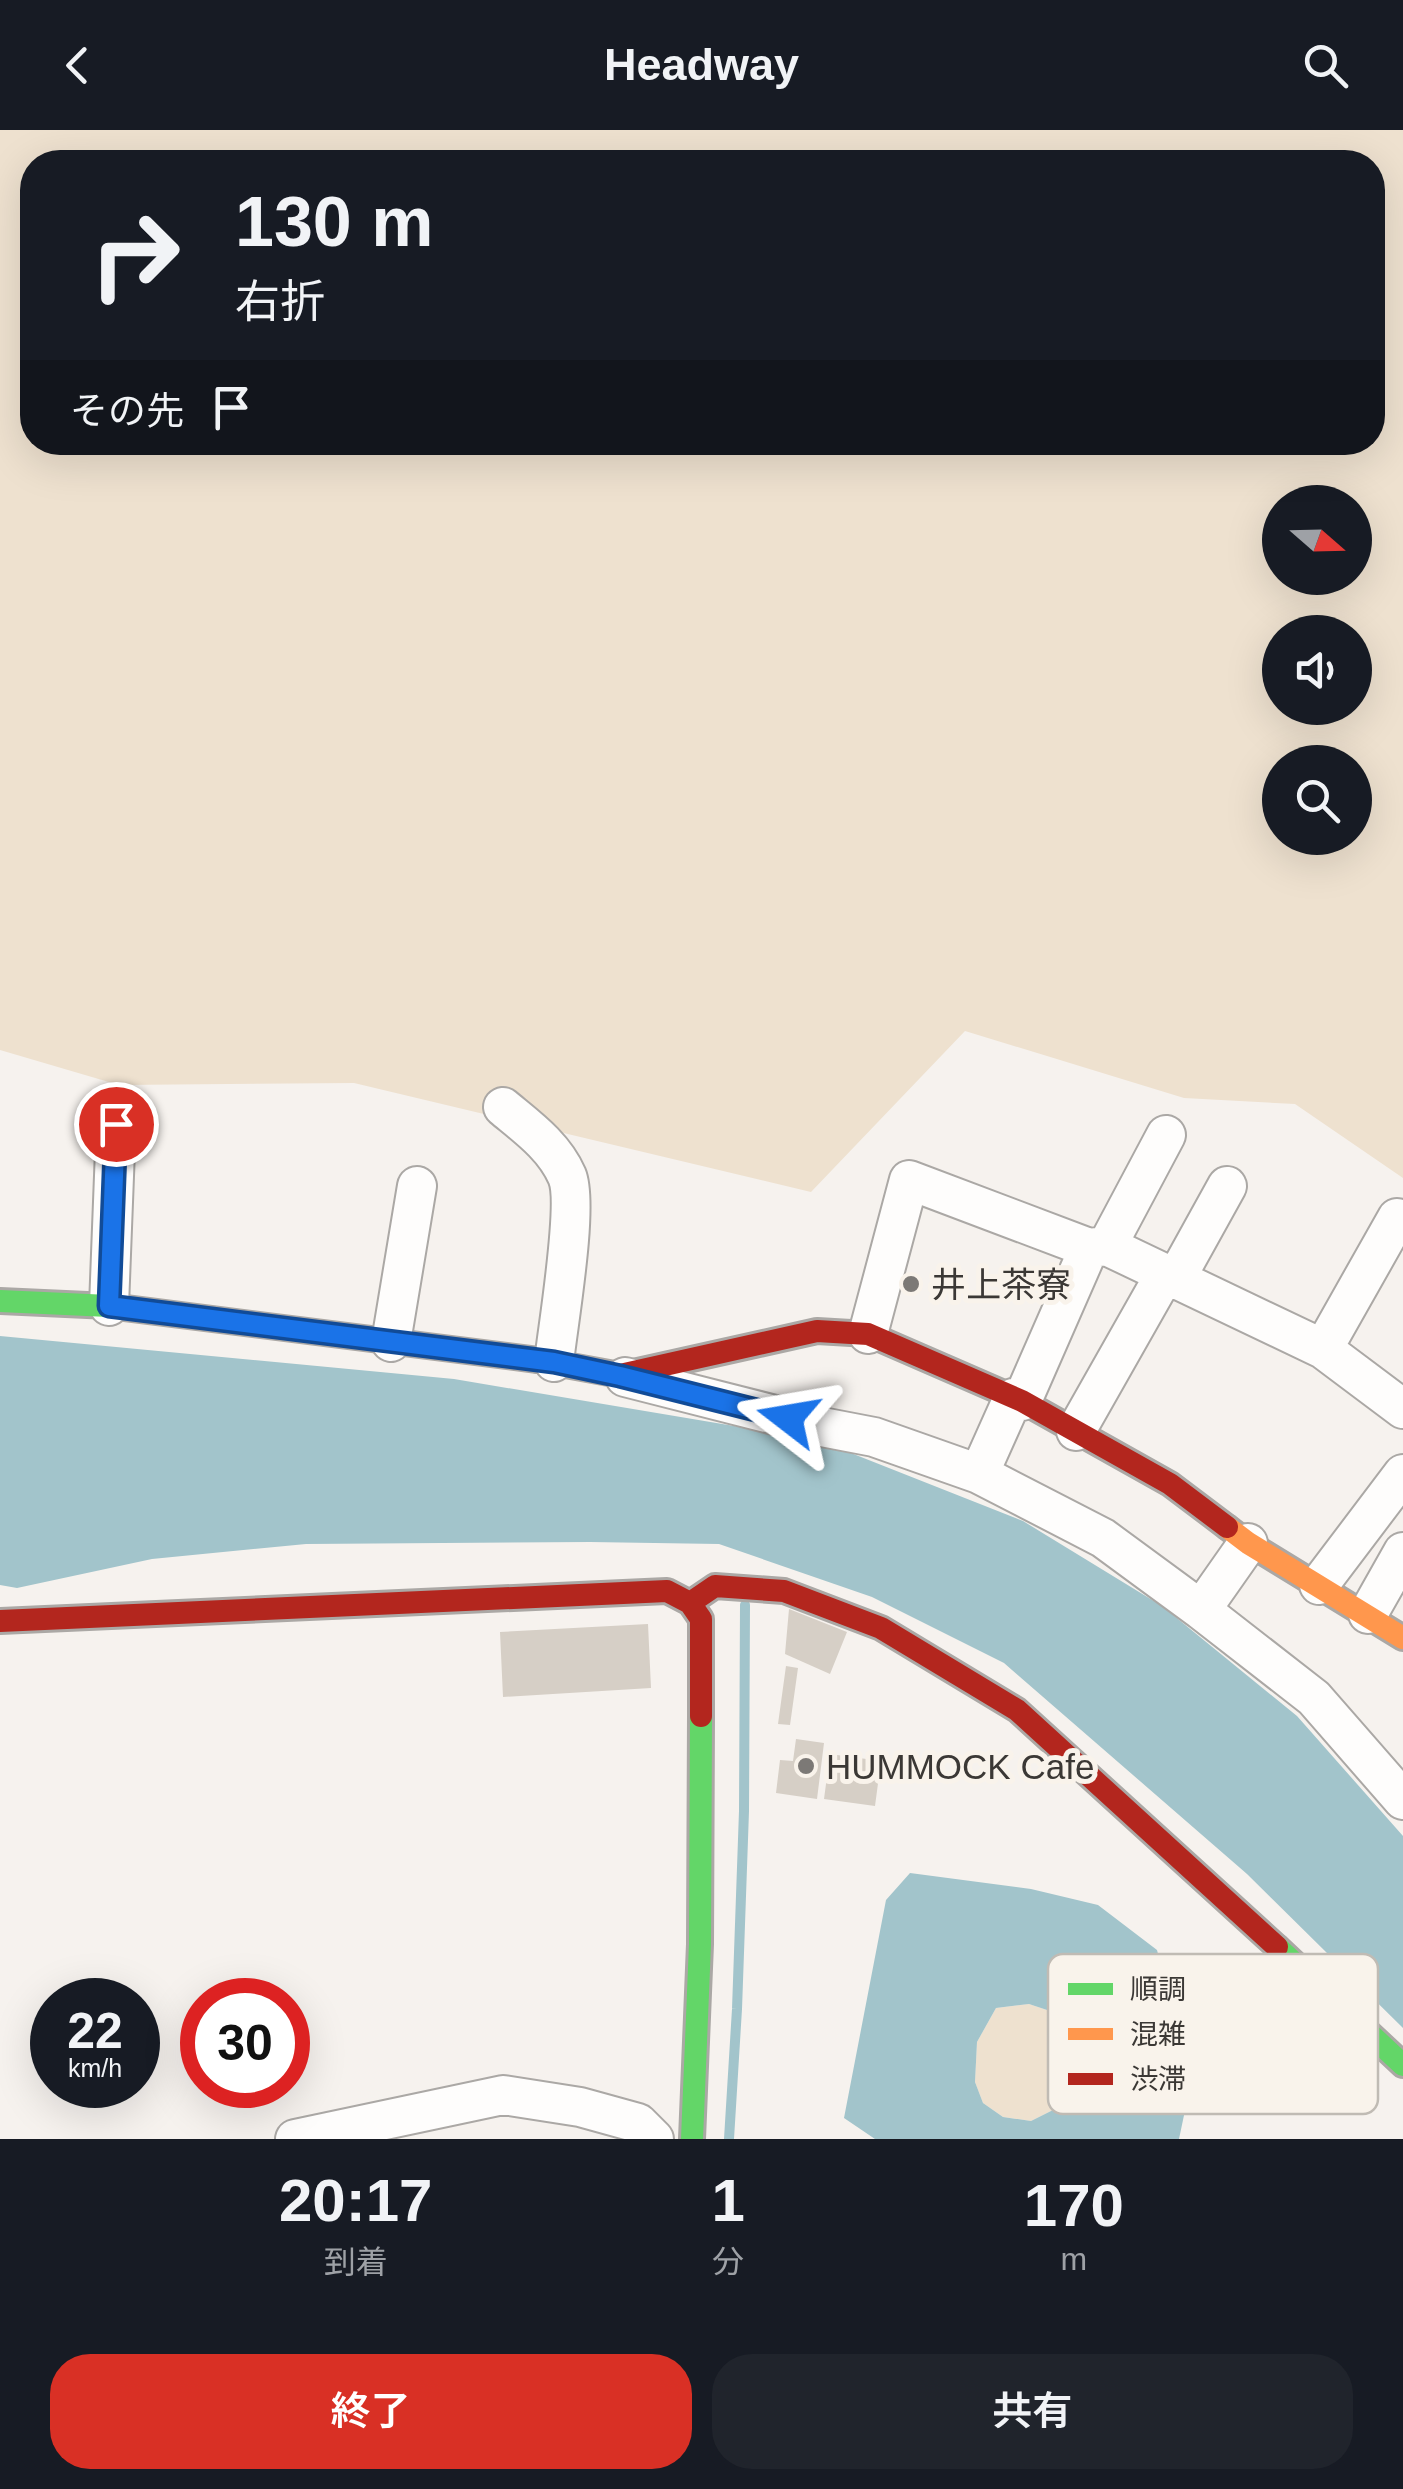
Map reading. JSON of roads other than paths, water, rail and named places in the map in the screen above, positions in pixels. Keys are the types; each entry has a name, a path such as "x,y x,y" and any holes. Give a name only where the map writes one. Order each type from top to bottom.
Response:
{"street":[{"path":"504,1108 543,1141 568,1178 571,1212 554,1362"},
{"path":"109,1306 116,1124"},
{"path":"979,1474 1098,1247 1166,1135"},
{"path":"868,1334 909,1180 1098,1247 1170,1277 1323,1349 1403,1409"},
{"path":"391,1342 417,1186"},
{"path":"1076,1431 1227,1186"},
{"path":"1323,1349 1397,1218 1403,1222"},
{"path":"0,1301 109,1306 554,1362 874,1437 979,1474 1103,1538 1202,1610 1314,1698 1403,1800"},
{"path":"620,1376 816,1332 868,1334 1017,1400 1170,1484 1248,1544 1403,1638"},
{"path":"1319,1585 1403,1474"},
{"path":"1202,1610 1248,1544"},
{"path":"1368,1614 1403,1552"},
{"path":"690,1603 715,1586 784,1591 881,1628 1017,1710 1285,1954"},
{"path":"0,1621 667,1591 690,1603 702,1619 702,1853 692,2139"},
{"path":"1378,2040 1403,2066"},
{"path":"295,2139 503,2095 580,2106 638,2122 654,2139"}],"water":[{"path":"0,1336 454,1379 818,1440 1023,1521 1162,1606 1297,1716 1403,1836 1403,2028 1378,2003 1378,1954 1328,1954 1247,1874 1004,1663 872,1597 719,1544 306,1544 152,1559 17,1588 0,1585"},
{"path":"910,1873 1031,1889 1098,1905 1157,1950 1158,1954 1048,1954 1048,2010 1029,2004 996,2008 977,2042 975,2082 983,2103 1003,2117 1031,2121 1048,2112 1184,2114 1179,2139 875,2139 844,2118 886,1900"}],"waterway":[{"path":"729,2139 744,1811 745,1605"}],"place":[{"name":"井上茶寮","path":"911,1284"},
{"name":"HUMMOCK Cafe","path":"806,1766"}]}
